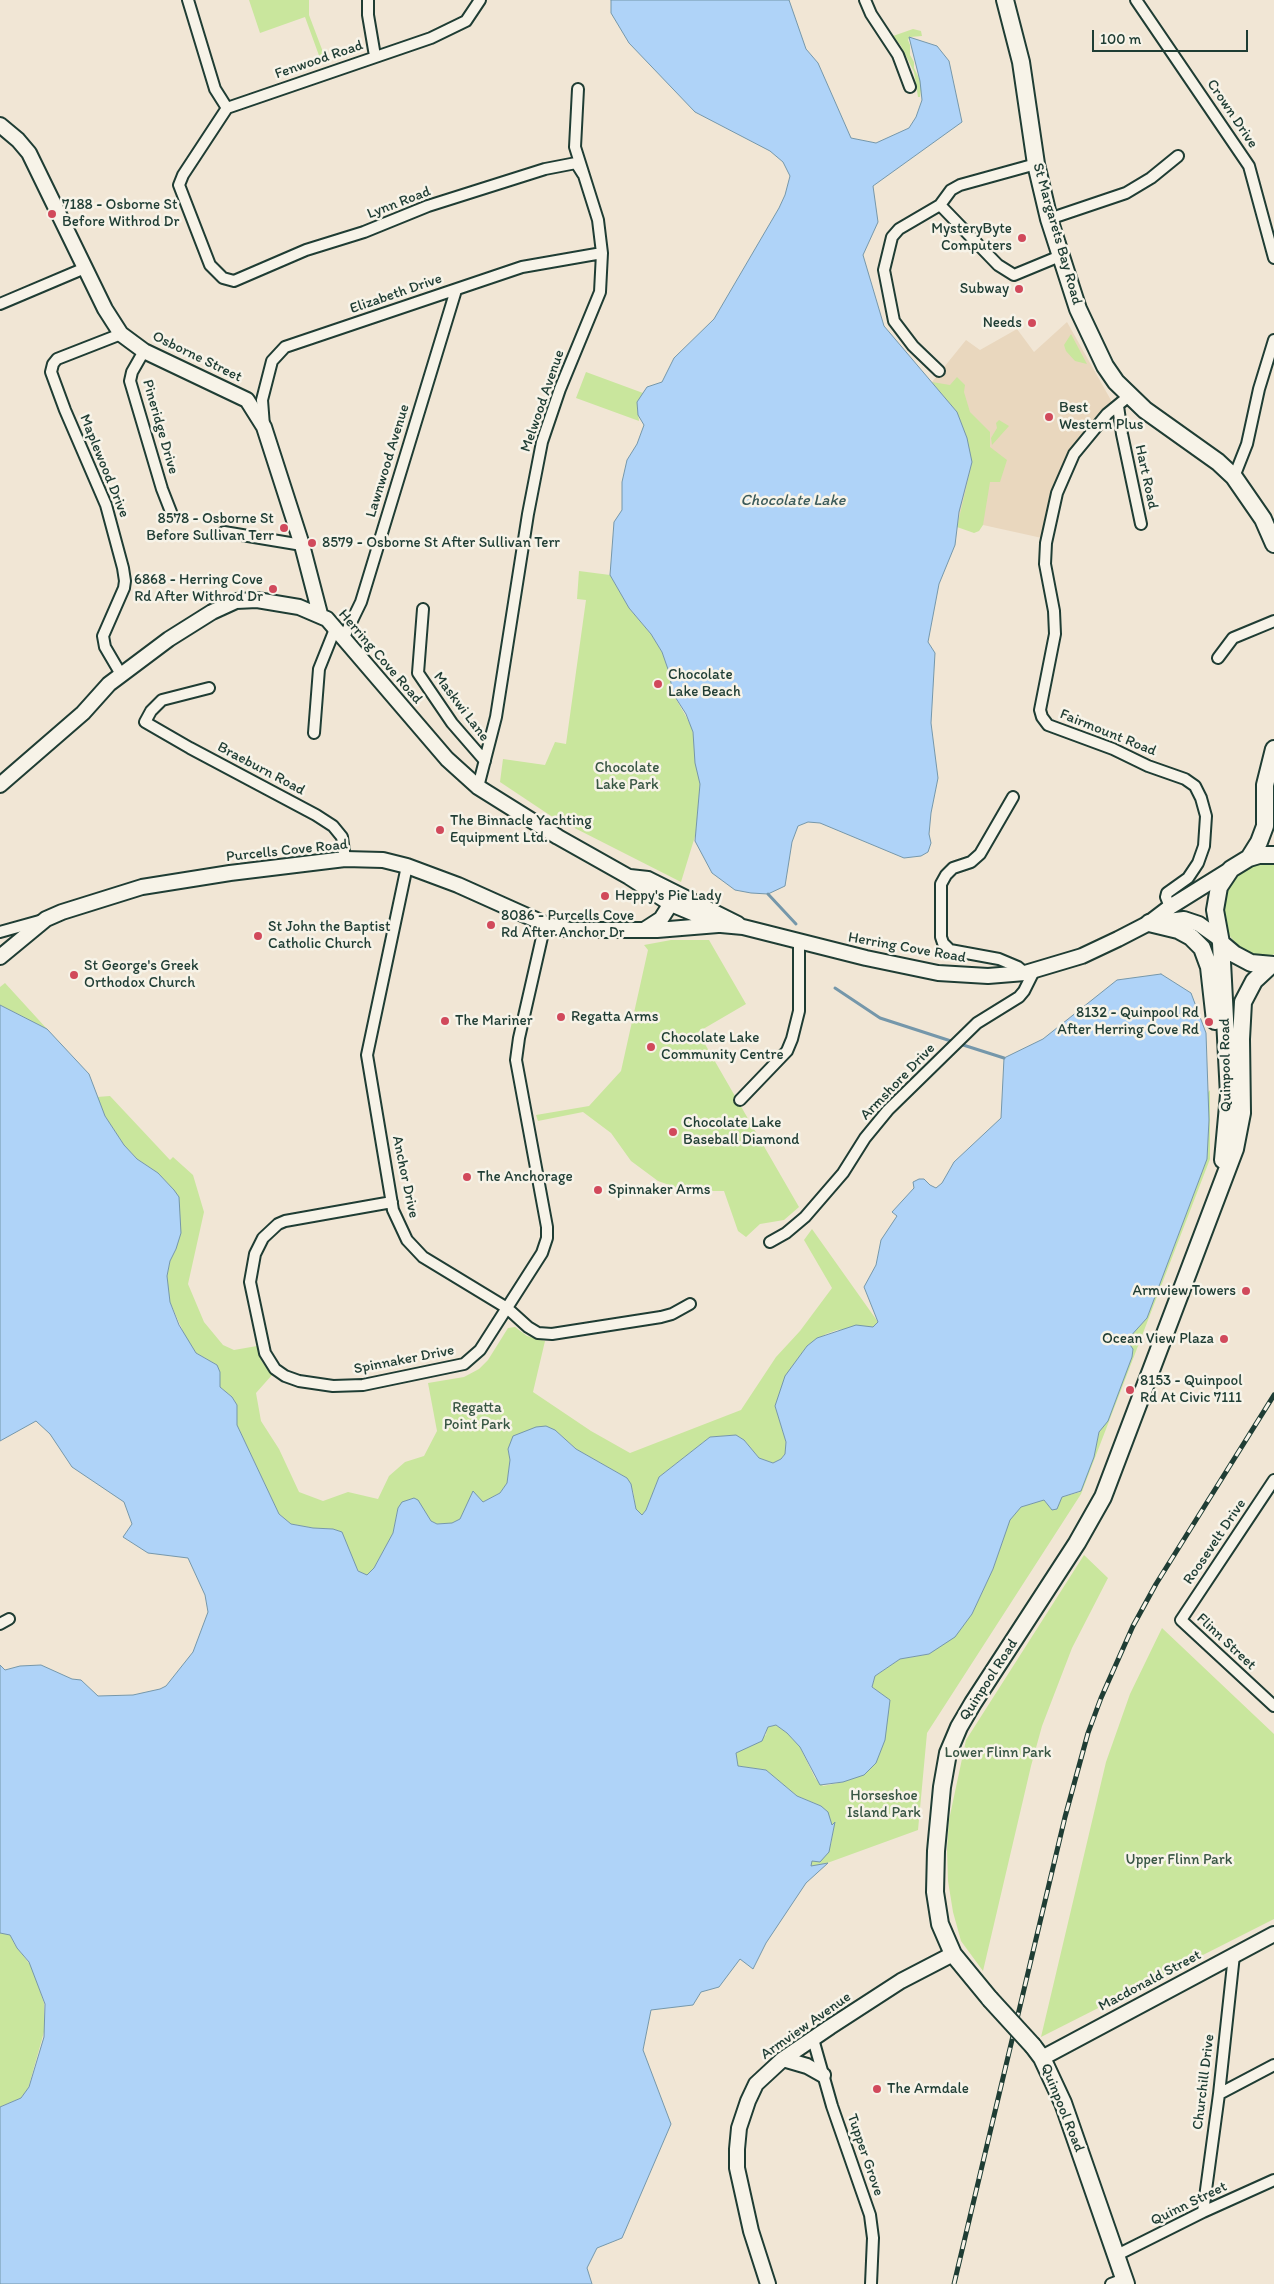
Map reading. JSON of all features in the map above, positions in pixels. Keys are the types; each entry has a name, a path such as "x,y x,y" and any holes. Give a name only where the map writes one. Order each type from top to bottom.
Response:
{"main road":[{"name":"St Margarets Bay Road","path":"1006,0 1020,62 1036,164 1049,219 1082,318 1105,366 1124,401 1145,410 1218,462 1234,477 1262,519 1274,544"},
{"name":"Osborne Street","path":"0,125 18,140 29,153 105,309 121,334 144,351 247,400 264,427 302,546 320,614"},
{"name":"Herring Cove Road","path":"0,785 83,713 110,684 179,633 212,612 236,601 257,600 299,607 320,614 328,619 447,759 478,786 558,837 629,876 648,879 674,899 721,925 743,927"},
{"path":"1232,869 1249,858 1259,842 1265,826 1264,785 1274,749"},
{"path":"1249,858 1274,855"},
{"name":"Purcells Cove Road","path":"0,957 46,919 70,909 142,887 230,873 345,859 384,860 408,866 458,885 545,924 587,932 721,925"},
{"name":"Herring Cove Road","path":"674,899 743,927 799,942 938,973 988,976 1030,972 1082,956 1149,924 1170,907 1232,869"},
{"name":"Quinpool Road","path":"1220,1187 1228,1109 1227,1048 1220,941 1216,915 1217,894 1221,883 1232,869"},
{"path":"644,930 660,919 674,899"},
{"name":"Herring Cove Road","path":"1149,924 1184,920 1199,924 1220,941"},
{"path":"1149,924 1186,934 1196,942 1206,955 1212,982 1223,1099 1228,1109"},
{"path":"1220,941 1242,959 1251,963 1273,966"},
{"name":"Quinpool Road","path":"1120,2282 1117,2255 1063,2103 1037,2052 953,1954 940,1924 934,1892 942,1787 948,1753 959,1727 1077,1544 1103,1496 1235,1149 1242,1113 1241,1039 1243,1002 1254,981 1273,966"},
{"name":"Macdonald Street","path":"1037,2052 1274,1934"},
{"name":"Armview Avenue","path":"768,2284 744,2203 737,2168 739,2128 756,2084 784,2059 813,2039 901,1981 953,1954"},
{"path":"784,2059 806,2066 823,2075"}],"street":[{"path":"188,0 216,89 227,108"},
{"path":"368,0 368,15 375,56"},
{"name":"Fenwood Road","path":"227,108 451,30 466,21 480,0"},
{"path":"865,0 871,14 898,55 910,87"},
{"name":"Crown Drive","path":"1136,0 1249,166 1274,258"},
{"name":"Melwood Avenue","path":"478,786 496,716 526,523 542,442 560,389 600,292 602,253 598,220 575,147 578,89"},
{"name":"Lynn Road","path":"227,108 179,185 210,265 223,278 234,281 306,250 364,232 428,206 545,169 576,163 583,174"},
{"path":"1049,219 1126,193 1151,178 1178,156"},
{"path":"939,371 913,346 894,321 884,270 892,237 899,229 940,206 951,190 960,185 1036,164"},
{"path":"940,206 998,265 1014,275 1060,256"},
{"name":"Elizabeth Drive","path":"264,427 262,400 272,362 285,347 522,267 602,253"},
{"path":"0,304 85,268"},
{"name":"Lawnwood Avenue","path":"314,733 319,669 339,634 361,602 456,290"},
{"name":"Maplewood Drive","path":"121,334 57,359 53,364 52,372 65,410 103,497 124,568 124,588 103,636 105,647 122,676"},
{"path":"1234,477 1247,444 1259,389 1274,340"},
{"name":"Pineridge Drive","path":"144,351 132,372 130,380 162,489 171,512"},
{"name":"Hart Road","path":"1124,401 1122,434 1141,524"},
{"name":"Fairmount Road","path":"1124,401 1107,414 1074,454 1058,493 1046,543 1045,564 1054,611 1054,634 1040,710 1042,717 1048,725 1113,748 1148,766 1185,780 1195,786 1201,798 1206,816 1204,846 1198,863 1188,878 1167,893 1166,897 1170,907"},
{"path":"224,532 302,546"},
{"name":"Maskwi Lane","path":"424,609 418,673 452,723 485,762"},
{"path":"1218,658 1233,638 1274,621"},
{"name":"Braeburn Road","path":"209,688 162,700 146,719 146,722 182,744 316,814 332,826 342,837 345,859"},
{"path":"1013,797 980,854 971,862 953,868 941,884 941,937 943,943 950,950 999,959 1030,972"},
{"name":"Anchor Drive","path":"408,866 367,1055 392,1202 400,1228 419,1254 507,1308 533,1330 552,1334 661,1317 672,1314 690,1304"},
{"path":"0,932 46,919"},
{"name":"Spinnaker Drive","path":"392,1202 285,1221 273,1228 263,1238 255,1254 250,1282 264,1353 275,1369 285,1376 298,1381 333,1386 354,1385 455,1367 469,1361 477,1353 542,1253 547,1238 547,1227 516,1060 519,1038 545,924"},
{"path":"740,1100 787,1051 790,1045 797,1025 799,1011 799,942"},
{"name":"Armshore Drive","path":"770,1242 786,1233 805,1217 843,1173 865,1138 888,1110 955,1044 977,1023 1019,997 1030,972"},
{"name":"Roosevelt Drive","path":"1180,1620 1274,1480"},
{"name":"Flinn Street","path":"1180,1620 1274,1706"},
{"name":"Churchill Drive","path":"1203,2212 1219,2094 1234,1955"},
{"name":"Tupper Grove","path":"813,2039 823,2075 870,2216 873,2238 872,2284"},
{"path":"1219,2094 1274,2065"},
{"name":"Quinn Street","path":"1117,2255 1203,2212 1274,2180"}],"shaded area":[{"path":"1067,322 1112,402 1096,416 1068,453 1058,476 1042,538 983,525 957,527 959,512 932,382 966,340 980,350 1017,329 1034,352"}],"green space":[{"path":"249,0 309,0 309,15 326,60 321,61 305,17 260,33"},
{"path":"913,29 921,31 922,36 910,37 908,40 914,68 922,84 920,97 918,97 914,72 901,46 893,36"},
{"path":"1071,334 1087,364 1075,361 1066,351 1064,345"},
{"path":"586,372 643,393 637,402 639,421 576,398"},
{"path":"957,377 965,385 964,392 970,412 990,432 990,447 1007,460 1000,482 990,482 983,525 979,531 974,533 957,527 972,462 967,438 957,412 932,382 950,385"},
{"path":"999,420 1009,426 992,445 991,438 997,428 996,423"},
{"name":"Chocolate Lake Park","path":"579,571 610,575 629,608 651,634 662,652 670,675 672,692 692,727 700,784 696,833 681,882 551,816 500,782 503,759 545,765 555,742 566,744 586,600 577,599"},
{"path":"1274,862 1274,954 1265,960 1250,956 1229,935 1224,922 1223,908 1226,893 1233,880 1244,870 1256,864"},
{"path":"671,940 709,940 746,1004 698,1032 799,1207 784,1220 760,1224 746,1237 738,1231 724,1191 686,1191 658,1181 631,1161 611,1133 583,1112 538,1121 536,1115 589,1106 621,1071 648,950 644,945"},
{"path":"5,983 47,1029 0,1005 0,987"},
{"name":"Horseshoe Island Park","path":"1210,1090 1210,1159 1081,1494 927,1733 918,1830 819,1866 811,1866 811,1861 831,1844 834,1826 832,1826 821,1806 797,1796 766,1770 738,1766 736,1753 766,1735 767,1727 776,1725 787,1733 800,1747 815,1778 823,1786 843,1782 888,1712 890,1700 872,1687 875,1676 900,1659 929,1654 972,1614 993,1569 1010,1519 1021,1507 1044,1500 1052,1510 1062,1497 1080,1492 1094,1456 1099,1432 1107,1421 1132,1356 1133,1349 1127,1342 1128,1339 1147,1318 1207,1159 1209,1120 1207,1094"},
{"name":"Regatta Point Park","path":"110,1096 170,1160 173,1157 193,1175 204,1212 188,1284 204,1322 223,1345 234,1350 257,1346 262,1362 272,1375 256,1393 261,1421 279,1449 299,1492 323,1501 348,1492 378,1499 389,1476 405,1462 424,1456 437,1431 428,1383 464,1377 479,1369 488,1360 508,1328 515,1327 527,1336 545,1341 533,1392 591,1431 630,1453 741,1410 776,1357 800,1331 832,1288 804,1240 812,1229 878,1322 873,1327 837,1330 826,1334 807,1346 797,1360 775,1406 786,1442 785,1454 781,1459 773,1463 759,1458 744,1440 736,1435 710,1437 659,1477 646,1510 642,1515 636,1509 633,1491 627,1478 576,1449 555,1430 508,1449 510,1460 507,1483 500,1493 483,1502 473,1492 460,1519 452,1523 437,1524 431,1521 417,1500 398,1508 393,1533 374,1568 367,1575 362,1575 355,1566 342,1532 333,1529 291,1524 279,1514 237,1425 237,1405 232,1397 220,1387 217,1365 196,1353 185,1336 170,1302 168,1291 167,1276 170,1261 176,1249 174,1190 158,1173 137,1159 124,1145 105,1116 97,1097"},
{"name":"Lower Flinn Park","path":"1084,1555 1108,1578 1072,1648 1042,1726 983,1971 961,1941 953,1912 948,1881 947,1850 949,1820 966,1740"},
{"name":"Upper Flinn Park","path":"1162,1628 1274,1734 1274,1919 1041,2037 1106,1762 1130,1694"},
{"path":"3,1932 10,1935 15,1945 32,1967 44,2003 44,2032 28,2089 21,2098 0,2107 0,1933"}],"water":[{"name":"Chocolate Lake","path":"611,0 789,0 806,49 818,63 851,138 876,143 909,128 916,117 922,100 920,81 909,37 937,46 949,61 962,122 873,186 878,222 863,255 884,326 957,412 967,438 972,462 959,512 955,545 939,584 928,642 935,653 931,723 938,778 931,813 929,834 931,843 928,852 921,856 904,858 820,823 808,822 798,826 792,842 785,886 768,894 751,893 735,890 712,873 695,841 700,784 695,763 693,732 686,714 672,692 670,675 662,652 651,634 629,608 610,575 614,522 622,510 622,482 627,460 637,444 644,425 638,415 637,402 647,387 662,382 674,358 714,319 779,208 790,176 783,162 770,151 695,112 629,43 611,13"},
{"path":"1161,974 1191,993 1206,1033 1209,1120 1207,1159 1147,1318 1128,1339 1133,1349 1132,1357 1108,1421 1099,1432 1094,1457 1081,1491 1062,1497 1057,1509 1052,1510 1044,1500 1021,1507 1010,1520 993,1569 972,1614 955,1637 929,1654 900,1659 875,1676 872,1687 890,1700 885,1740 876,1763 864,1775 843,1782 820,1785 800,1747 787,1733 776,1725 768,1727 762,1741 736,1753 738,1766 766,1770 797,1796 821,1806 828,1812 832,1825 835,1822 829,1852 820,1862 812,1861 811,1866 828,1863 806,1883 766,1943 753,1969 740,1959 719,1987 701,1992 693,2005 651,2010 643,2050 671,2124 622,2238 597,2248 587,2268 592,2284 0,2284 0,2107 21,2098 29,2087 44,2037 45,2004 29,1962 17,1948 10,1935 0,1933 0,1665 5,1670 20,1666 41,1665 72,1679 81,1680 98,1696 133,1695 160,1689 166,1686 193,1652 208,1612 205,1595 188,1558 148,1553 123,1537 132,1524 124,1502 72,1467 50,1434 36,1421 0,1441 0,1005 47,1029 89,1074 105,1116 124,1145 137,1159 158,1173 179,1197 181,1233 170,1261 167,1276 170,1302 179,1325 196,1353 217,1365 220,1372 220,1387 232,1397 237,1405 237,1425 279,1514 291,1524 333,1529 342,1532 358,1571 367,1575 374,1568 393,1533 398,1508 402,1502 414,1498 418,1500 431,1521 437,1524 452,1523 460,1519 473,1491 483,1502 500,1493 507,1483 510,1460 508,1449 513,1436 536,1427 546,1426 555,1430 576,1449 627,1478 631,1484 636,1509 642,1515 646,1510 659,1477 710,1437 736,1435 744,1440 759,1458 773,1463 781,1459 785,1454 786,1442 775,1406 785,1376 807,1346 817,1338 856,1325 873,1327 878,1322 864,1287 876,1265 881,1240 897,1216 892,1212 914,1188 913,1182 924,1179 936,1188 942,1183 954,1162 1001,1118 1004,1058 1043,1039 1117,980"}],"waterway":[{"path":"768,894 796,924"},
{"path":"835,988 880,1018 954,1042"},
{"path":"960,1044 1004,1058"}],"railway":[{"path":"954,2284 1065,1817 1088,1733 1101,1698 1133,1626 1156,1584 1274,1395"}],"place":[{"name":"7188 - Osborne St Before Withrod Dr","path":"52,214"},
{"name":"MysteryByte Computers","path":"1022,238"},
{"name":"Subway","path":"1019,289"},
{"name":"Needs","path":"1032,323"},
{"name":"Best Western Plus","path":"1049,417"},
{"name":"8578 - Osborne St Before Sullivan Terr","path":"284,528"},
{"name":"8579 - Osborne St After Sullivan Terr","path":"312,543"},
{"name":"6868 - Herring Cove Rd After Withrod Dr","path":"273,589"},
{"name":"Chocolate Lake Beach","path":"658,684"},
{"name":"The Binnacle Yachting Equipment Ltd.","path":"440,830"},
{"name":"Heppy's Pie Lady","path":"605,896"},
{"name":"8086 - Purcells Cove Rd After Anchor Dr","path":"491,925"},
{"name":"St John the Baptist Catholic Church","path":"258,936"},
{"name":"St George's Greek Orthodox Church","path":"74,975"},
{"name":"Regatta Arms","path":"561,1017"},
{"name":"The Mariner","path":"445,1021"},
{"name":"8132 - Quinpool Rd After Herring Cove Rd","path":"1209,1022"},
{"name":"Chocolate Lake Community Centre","path":"651,1047"},
{"name":"Chocolate Lake Baseball Diamond","path":"673,1132"},
{"name":"The Anchorage","path":"467,1177"},
{"name":"Spinnaker Arms","path":"598,1190"},
{"name":"Armview Towers","path":"1246,1291"},
{"name":"Ocean View Plaza","path":"1224,1339"},
{"name":"8153 - Quinpool Rd At Civic 7111","path":"1130,1390"},
{"name":"The Armdale","path":"877,2089"}]}
